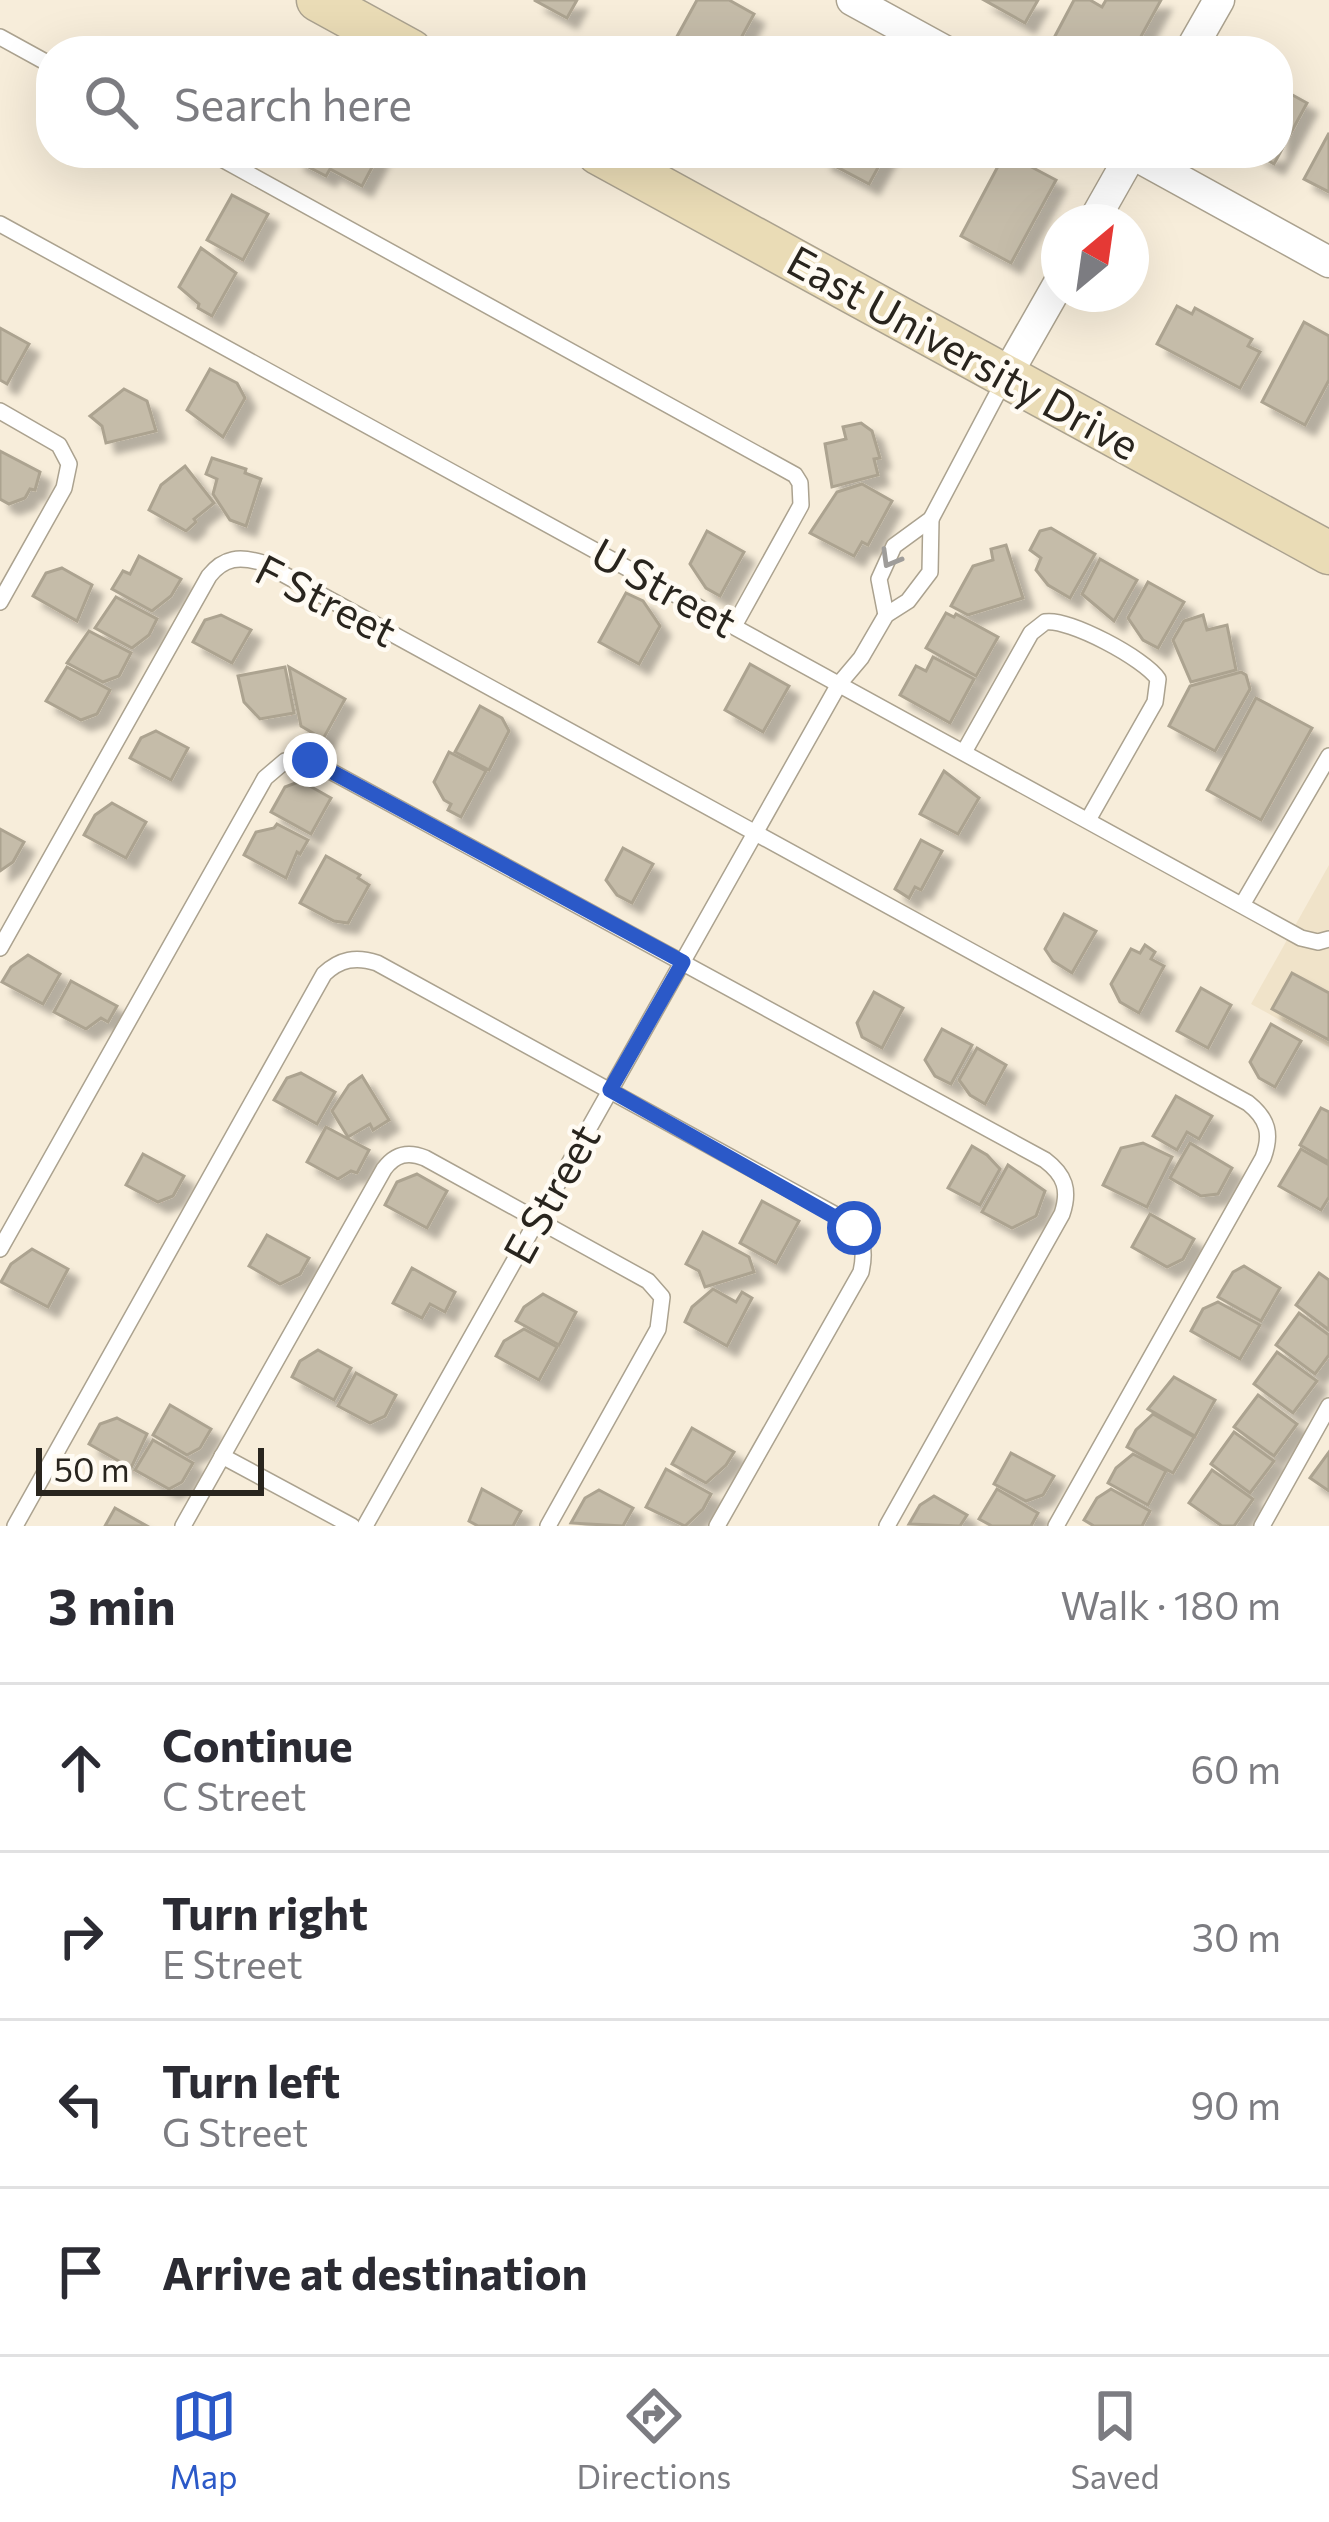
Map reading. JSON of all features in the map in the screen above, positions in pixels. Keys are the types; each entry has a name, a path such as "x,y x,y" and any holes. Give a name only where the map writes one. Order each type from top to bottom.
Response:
{"main road":[{"path":"318,0 384,36"},
{"name":"East University Drive","path":"625,168 1329,554"}],"street":[{"path":"852,0 918,36"},
{"path":"1199,36 1219,0"},
{"path":"1104,204 1124,168"},
{"path":"1159,168 1329,262"},
{"path":"1006,376 1043,312"}],"lane":[{"path":"0,38 36,57"},
{"path":"238,168 795,475 801,505 734,626"},
{"name":"U Street","path":"0,224 1242,905 1309,941 1329,939"},
{"name":"E Street","path":"886,615 879,579 894,546 931,518 1006,376"},
{"path":"0,411 59,445 69,464 64,488 0,602"},
{"name":"E Street","path":"365,1526 839,684 886,615 908,601 930,572 931,518"},
{"name":"F Street","path":"0,948 208,576 239,557 262,563 755,833"},
{"path":"964,752 1031,633 1045,622 1070,624 1147,666 1158,679 1158,695 1088,820"},
{"path":"1242,905 1329,756"},
{"path":"0,1249 265,778 284,760 310,760 1045,1160 1063,1177 1067,1190 1062,1214 887,1526"},
{"path":"755,833 1248,1103 1266,1121 1269,1133 1263,1158 1056,1526"},
{"path":"0,903 19,914"},
{"path":"15,1526 332,967 354,959 377,963 610,1090 845,1220 861,1238 860,1272 717,1526"},
{"path":"184,1526 384,1169 406,1154 425,1158 656,1287 663,1308 658,1329 548,1526"},
{"path":"1262,1526 1329,1406"},
{"path":"222,1456 352,1526"}],"shaded area":[{"path":"1329,865 1329,1047 1251,1004"}],"building":[{"path":"534,0 577,0 567,18"},
{"path":"697,0 729,0 754,14 742,36 677,36"},
{"path":"984,0 1038,0 1025,23"},
{"path":"1074,0 1090,0 1102,7 1106,0 1161,0 1141,36 1055,36"},
{"path":"1293,95 1307,103 1293,129"},
{"path":"1329,133 1329,192 1304,179"},
{"path":"310,168 372,168 362,186 330,169 326,176"},
{"path":"839,168 878,168 869,184"},
{"path":"997,168 1033,168 1056,180 1011,263 961,236"},
{"path":"232,195 268,214 243,260 207,240"},
{"path":"201,248 236,273 212,316 179,287"},
{"path":"1177,306 1192,314 1195,308 1252,339 1248,346 1260,352 1240,388 1157,344"},
{"path":"1304,322 1329,336 1329,380 1305,425 1262,402"},
{"path":"0,328 29,344 7,384 0,380"},
{"path":"210,369 237,383 245,398 223,437 187,410"},
{"path":"124,389 147,401 156,431 106,443 102,426 90,416"},
{"path":"861,423 872,431 880,458 874,459 878,475 832,487 825,444 846,439 843,427"},
{"path":"0,451 40,472 35,490 9,504 0,499"},
{"path":"212,458 261,479 246,526 230,520 213,494 217,479 206,474"},
{"path":"185,466 214,503 186,531 149,510 161,485"},
{"path":"862,484 892,501 868,545 862,542 854,556 810,533 837,492"},
{"path":"1051,528 1095,554 1070,598 1048,585 1036,570 1041,558 1030,550 1040,531"},
{"path":"707,531 744,552 720,596 706,588 690,564"},
{"path":"1006,545 1023,598 968,615 951,606 973,566 993,560 991,549"},
{"path":"139,556 181,579 171,596 152,611 112,589 123,571 130,574"},
{"path":"1100,559 1137,580 1114,621 1082,594"},
{"path":"62,568 92,585 77,621 33,596 46,573"},
{"path":"1148,582 1184,602 1158,648 1143,640 1128,618"},
{"path":"626,593 643,601 660,626 639,664 599,642"},
{"path":"116,597 157,619 149,635 132,648 95,628"},
{"path":"946,613 998,637 976,676 926,648"},
{"path":"221,615 251,630 232,663 193,642 205,620"},
{"path":"1203,615 1207,630 1227,625 1236,670 1191,682 1173,640 1184,621"},
{"path":"89,631 131,653 119,676 103,682 67,663"},
{"path":"933,657 974,679 950,723 900,695 916,666 926,671"},
{"path":"750,664 789,686 763,732 725,710"},
{"path":"67,667 110,690 97,714 81,720 46,701"},
{"path":"285,667 294,713 260,719 244,702 238,676"},
{"path":"289,667 345,699 323,739 301,726"},
{"path":"1241,672 1250,689 1215,751 1169,726 1190,686"},
{"path":"1256,698 1312,728 1261,820 1207,790"},
{"path":"480,706 502,718 509,731 489,770 455,752"},
{"path":"156,731 188,748 171,780 130,758 141,738"},
{"path":"449,752 486,771 461,817 448,810 451,804 434,782"},
{"path":"944,771 979,798 958,834 920,814"},
{"path":"301,781 331,798 311,834 271,812 285,787"},
{"path":"112,803 146,822 126,858 84,835 95,815"},
{"path":"277,824 308,840 286,878 244,855 256,832"},
{"path":"0,829 24,842 13,862 0,871"},
{"path":"921,840 942,851 921,890 915,887 909,898 895,889"},
{"path":"623,848 653,864 632,903 617,895 606,880"},
{"path":"326,856 369,885 348,923 300,903"},
{"path":"1064,914 1096,931 1072,973 1053,961 1045,949"},
{"path":"1145,945 1155,952 1151,959 1164,966 1139,1013 1120,1002 1111,984 1131,949 1140,953"},
{"path":"28,955 60,974 43,1004 2,982 11,967"},
{"path":"1292,973 1329,993 1329,1040 1272,1009"},
{"path":"71,981 117,1006 108,1022 101,1018 86,1029 54,1012"},
{"path":"1201,988 1231,1005 1208,1048 1177,1031"},
{"path":"874,992 903,1008 882,1048 862,1037 857,1023"},
{"path":"1271,1024 1301,1041 1275,1087 1259,1078 1250,1062"},
{"path":"942,1029 972,1045 951,1084 935,1076 925,1060"},
{"path":"977,1048 1006,1065 985,1104 959,1080"},
{"path":"301,1073 335,1092 317,1124 274,1100 287,1078"},
{"path":"362,1076 389,1120 348,1137 332,1111 349,1085"},
{"path":"1176,1096 1212,1116 1199,1139 1187,1132 1177,1150 1153,1136"},
{"path":"1321,1108 1329,1112 1329,1162 1300,1145"},
{"path":"326,1127 369,1150 357,1173 351,1171 338,1179 307,1162"},
{"path":"1143,1143 1172,1157 1147,1207 1103,1185 1121,1148"},
{"path":"1190,1143 1232,1168 1218,1194 1201,1196 1170,1178"},
{"path":"972,1146 1000,1169 980,1205 948,1188"},
{"path":"1301,1149 1329,1165 1329,1197 1321,1210 1279,1186"},
{"path":"143,1154 184,1176 173,1196 158,1202 126,1185"},
{"path":"1008,1165 1045,1191 1036,1216 1012,1228 982,1212"},
{"path":"417,1174 447,1191 427,1228 385,1205 397,1182"},
{"path":"762,1201 799,1221 776,1263 740,1243"},
{"path":"1150,1214 1194,1239 1183,1259 1167,1267 1132,1247"},
{"path":"703,1232 749,1257 754,1272 705,1287 699,1271 686,1264"},
{"path":"267,1235 309,1258 300,1274 280,1284 249,1266"},
{"path":"32,1249 68,1269 48,1307 1,1282 11,1264"},
{"path":"1244,1266 1280,1288 1261,1321 1218,1297 1233,1272"},
{"path":"412,1268 455,1292 445,1312 430,1304 422,1318 393,1303"},
{"path":"1319,1273 1329,1280 1329,1330 1296,1305"},
{"path":"713,1289 736,1302 742,1292 752,1298 727,1346 685,1322 692,1307"},
{"path":"543,1294 576,1312 559,1345 516,1321 524,1307"},
{"path":"1218,1302 1260,1325 1240,1359 1191,1331 1203,1309"},
{"path":"1299,1313 1329,1335 1329,1355 1315,1374 1276,1345"},
{"path":"524,1329 557,1347 539,1380 496,1356 504,1341"},
{"path":"318,1350 351,1368 334,1400 292,1377 300,1361"},
{"path":"1277,1352 1317,1381 1293,1413 1254,1384"},
{"path":"356,1373 396,1395 385,1416 370,1423 338,1406"},
{"path":"1174,1377 1215,1400 1195,1436 1148,1409"},
{"path":"1258,1395 1297,1424 1274,1456 1234,1427"},
{"path":"170,1405 211,1429 200,1448 187,1455 153,1435"},
{"path":"1153,1414 1194,1437 1173,1473 1127,1447"},
{"path":"117,1418 147,1434 131,1468 89,1444 100,1424"},
{"path":"692,1428 734,1452 706,1483 672,1464"},
{"path":"1234,1432 1274,1461 1250,1493 1211,1464"},
{"path":"153,1440 193,1463 182,1482 169,1489 135,1470"},
{"path":"1329,1452 1329,1491 1310,1478"},
{"path":"1011,1453 1054,1476 1043,1495 1026,1501 994,1484"},
{"path":"1133,1454 1166,1471 1148,1505 1108,1483 1116,1468"},
{"path":"666,1469 711,1494 685,1526 646,1507"},
{"path":"1212,1470 1253,1499 1234,1526 1222,1526 1189,1503"},
{"path":"482,1489 521,1511 513,1526 478,1526 469,1521"},
{"path":"997,1489 1038,1513 1031,1526 992,1526 979,1519"},
{"path":"1111,1489 1150,1511 1142,1526 1094,1526 1084,1520 1097,1498"},
{"path":"599,1490 633,1508 623,1526 571,1523 585,1498"},
{"path":"934,1496 967,1515 960,1526 909,1524 920,1505"},
{"path":"115,1508 147,1526 105,1526"}],"route":[{"path":"310,760 683,962 610,1090 854,1228"}]}
